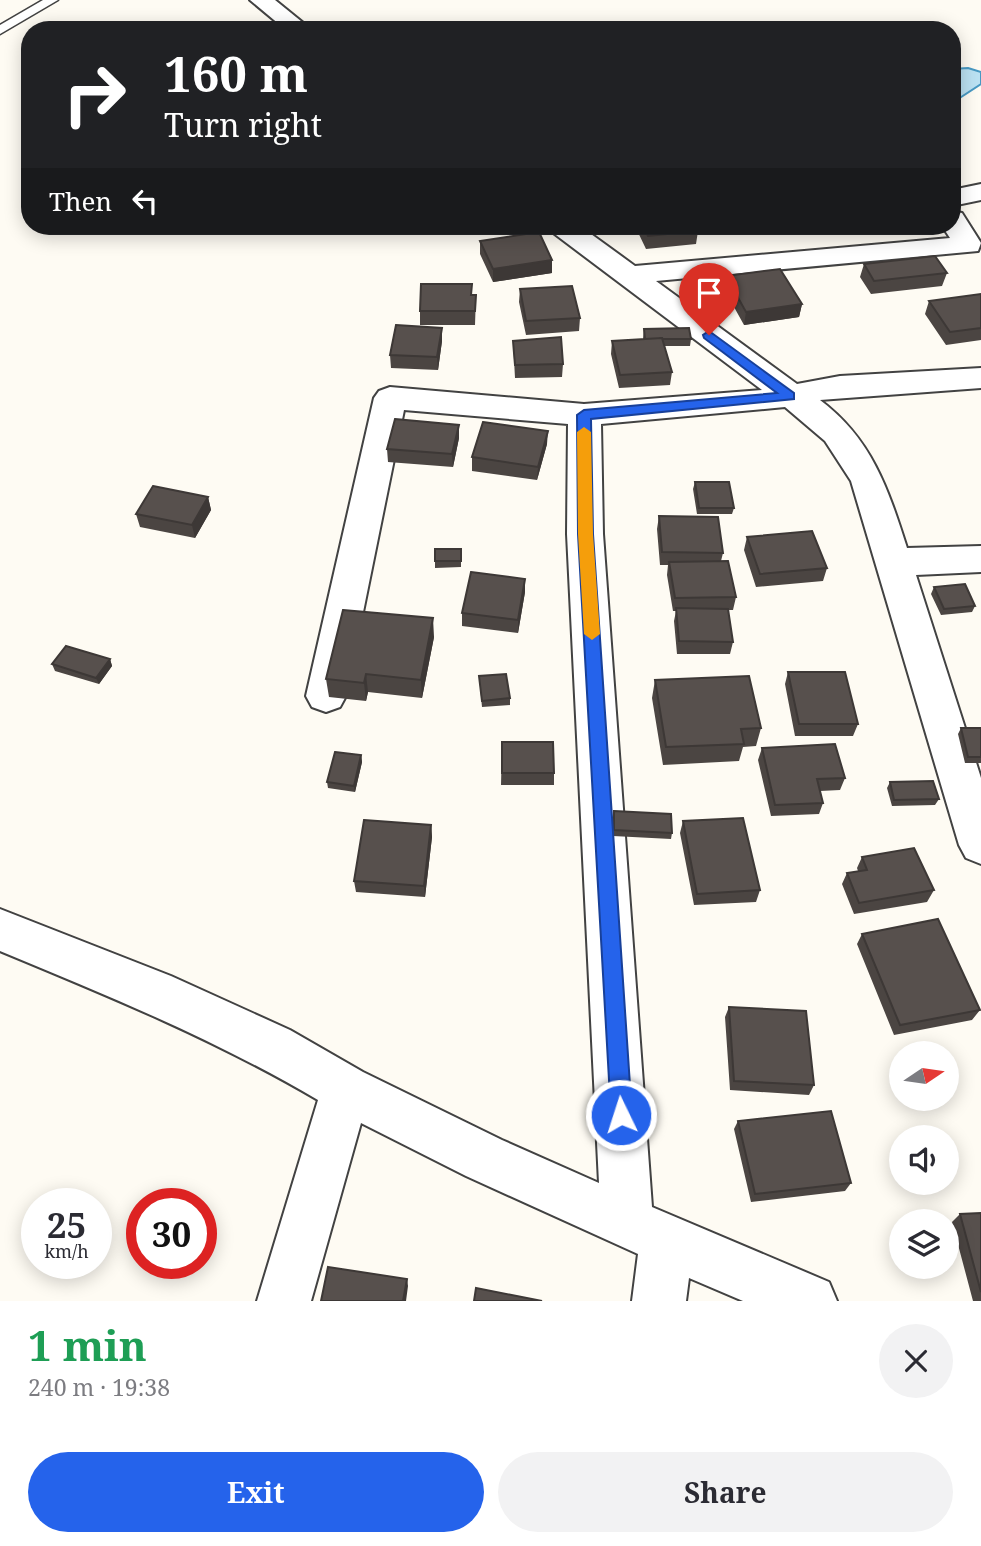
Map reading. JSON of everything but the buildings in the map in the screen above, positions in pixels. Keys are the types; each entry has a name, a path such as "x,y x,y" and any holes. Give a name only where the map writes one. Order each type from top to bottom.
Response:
{"street":[{"path":"261,0 288,21"},
{"path":"961,196 981,192"},
{"path":"628,275 968,245 961,234"},
{"path":"574,235 819,416 855,457 868,481 981,845"},
{"path":"326,696 390,398 584,415 790,396 840,386 981,378"},
{"path":"584,415 585,534 647,1231 659,1301"},
{"path":"892,562 981,559"},
{"path":"0,930 154,992 273,1047 346,1089 484,1158 810,1301"},
{"path":"284,1301 346,1089"}],"lane":[{"path":"0,30 52,0"}],"water":[{"path":"961,68 981,72 981,84 961,97"}],"slow traffic":[{"path":"584,432 585,534 592,634"}],"route":[{"path":"621,1115 585,534 584,415 790,396 709,335"}]}
